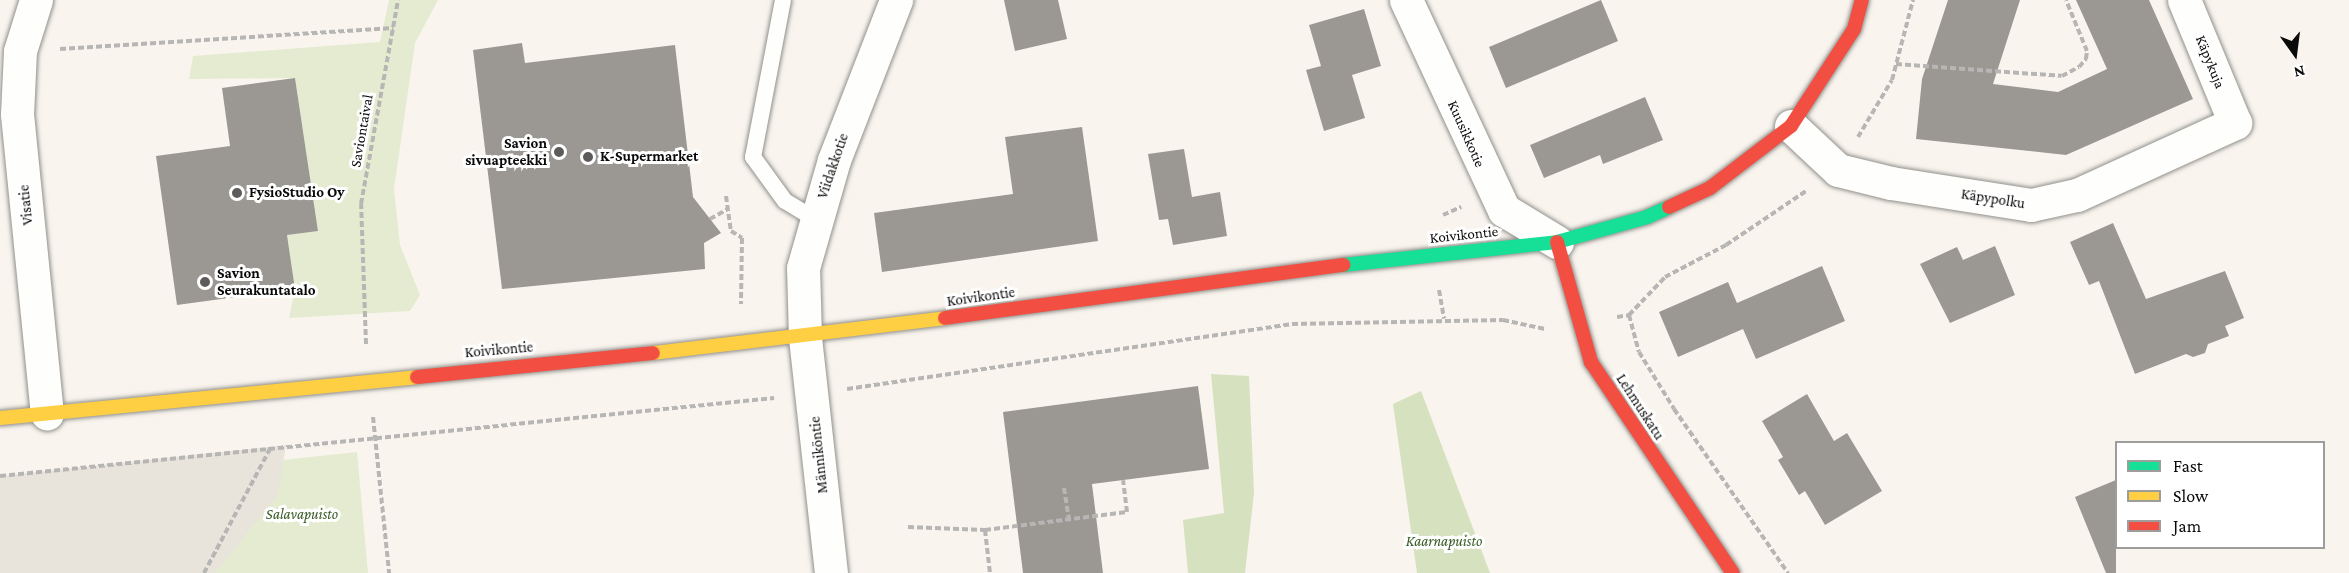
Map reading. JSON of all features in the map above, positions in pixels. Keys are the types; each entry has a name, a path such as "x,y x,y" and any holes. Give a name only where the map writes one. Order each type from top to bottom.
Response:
{"main road":[{"name":"Koivikontie","path":"0,418 805,338 1282,271 1557,243 1647,217 1710,188 1791,126 1854,30 1862,0"},
{"name":"Lehmuskatu","path":"1557,243 1591,362 1733,573"}],"street":[{"name":"Visatie","path":"36,0 20,51 17,114 47,413"},
{"name":"Viidakkotie","path":"805,338 803,268 816,219 834,160 896,0"},
{"name":"Kuusikkotie","path":"1406,0 1504,210 1557,243"},
{"name":"Käpykuja","path":"2184,0 2235,123"},
{"name":"Käpypolku","path":"1791,126 1838,170 1891,183 2031,205 2078,195 2235,123"},
{"name":"Männiköntie","path":"805,338 831,573"}],"lane":[{"path":"783,0 753,157 785,201 816,219"}],"path":[{"name":"Saviontaival","path":"366,339 361,204 398,0"},
{"path":"1896,64 2062,76 2079,67 2086,59 2087,51 2066,0"},
{"path":"20,51 393,28"},
{"path":"726,196 731,231 742,238 741,304"},
{"path":"710,219 728,209"},
{"path":"1629,315 1639,352 1668,399 1788,573"},
{"path":"0,476 374,436 813,394 1292,324 1503,320 1548,330"},
{"path":"374,436 389,573"},
{"path":"204,573 271,447"},
{"path":"908,527 985,530 1127,512 1123,480"},
{"path":"1064,488 1069,519"},
{"path":"985,530 990,573"}],"green space":[{"path":"389,0 438,0 415,43 394,189 400,245 420,295 410,311 289,318 295,289 287,235 318,230 295,78 189,79 193,56 380,42"},
{"path":"1211,374 1249,376 1254,493 1245,573 1188,573 1183,520 1224,513"},
{"name":"Kaarnapuisto","path":"1421,391 1490,573 1417,573 1393,404"},
{"name":"Salavapuisto","path":"357,452 368,573 0,573 0,490"}],"shaded area":[{"name":"Salavapuisto","path":"286,445 278,494 215,573 0,573 0,476"}],"building":[{"path":"1004,0 1058,0 1067,39 1015,51"},
{"path":"1601,0 1618,41 1506,88 1489,47"},
{"path":"1948,0 2020,0 1993,84 2058,92 2107,69 2076,0 2149,0 2193,99 2066,155 1916,139 1922,79"},
{"path":"1364,9 1381,66 1352,75 1365,118 1324,131 1306,70 1321,66 1309,25"},
{"name":"K-Supermarket","path":"522,43 525,63 675,45 693,197 721,233 704,243 705,269 502,289 473,50"},
{"name":"FysioStudio Oy","path":"295,78 318,231 287,235 295,289 177,305 156,156 230,146 222,88"},
{"path":"1645,97 1663,140 1603,164 1600,155 1544,178 1530,145"},
{"path":"1082,127 1098,241 882,272 874,213 1013,194 1005,137"},
{"path":"1184,149 1192,197 1220,192 1227,236 1173,245 1168,219 1159,220 1148,154"},
{"path":"2113,223 2146,299 2225,271 2244,318 2225,326 2229,336 2208,344 2205,353 2193,357 2186,354 2135,374 2099,281 2089,285 2070,242"},
{"path":"1995,246 2015,295 1950,323 1920,264 1957,247 1963,260"},
{"path":"1822,266 1845,321 1756,359 1743,329 1678,357 1659,312 1728,282 1737,303"},
{"path":"1198,386 1209,469 1092,484 1103,573 1023,573 1003,412"},
{"path":"1807,394 1834,441 1847,433 1882,491 1825,525 1805,491 1799,495 1778,460 1783,457 1762,421"},
{"path":"2115,480 2116,573 2106,573 2075,497"}],"traffic: fast":[{"path":"1343,265 1557,242 1647,217 1669,207"}],"traffic: slow":[{"path":"653,353 945,318"},
{"path":"0,418 417,377"}],"traffic: jam":[{"path":"1669,207 1710,188 1791,126 1854,29 1862,0"},
{"path":"1557,242 1591,362 1733,573"},
{"path":"945,318 1343,265"},
{"path":"417,377 653,353"}],"place":[{"name":"Savion sivuapteekki","path":"559,152"},
{"name":"K-Supermarket","path":"588,157"},
{"name":"FysioStudio Oy","path":"237,193"},
{"name":"Savion Seurakuntatalo","path":"205,282"}]}
